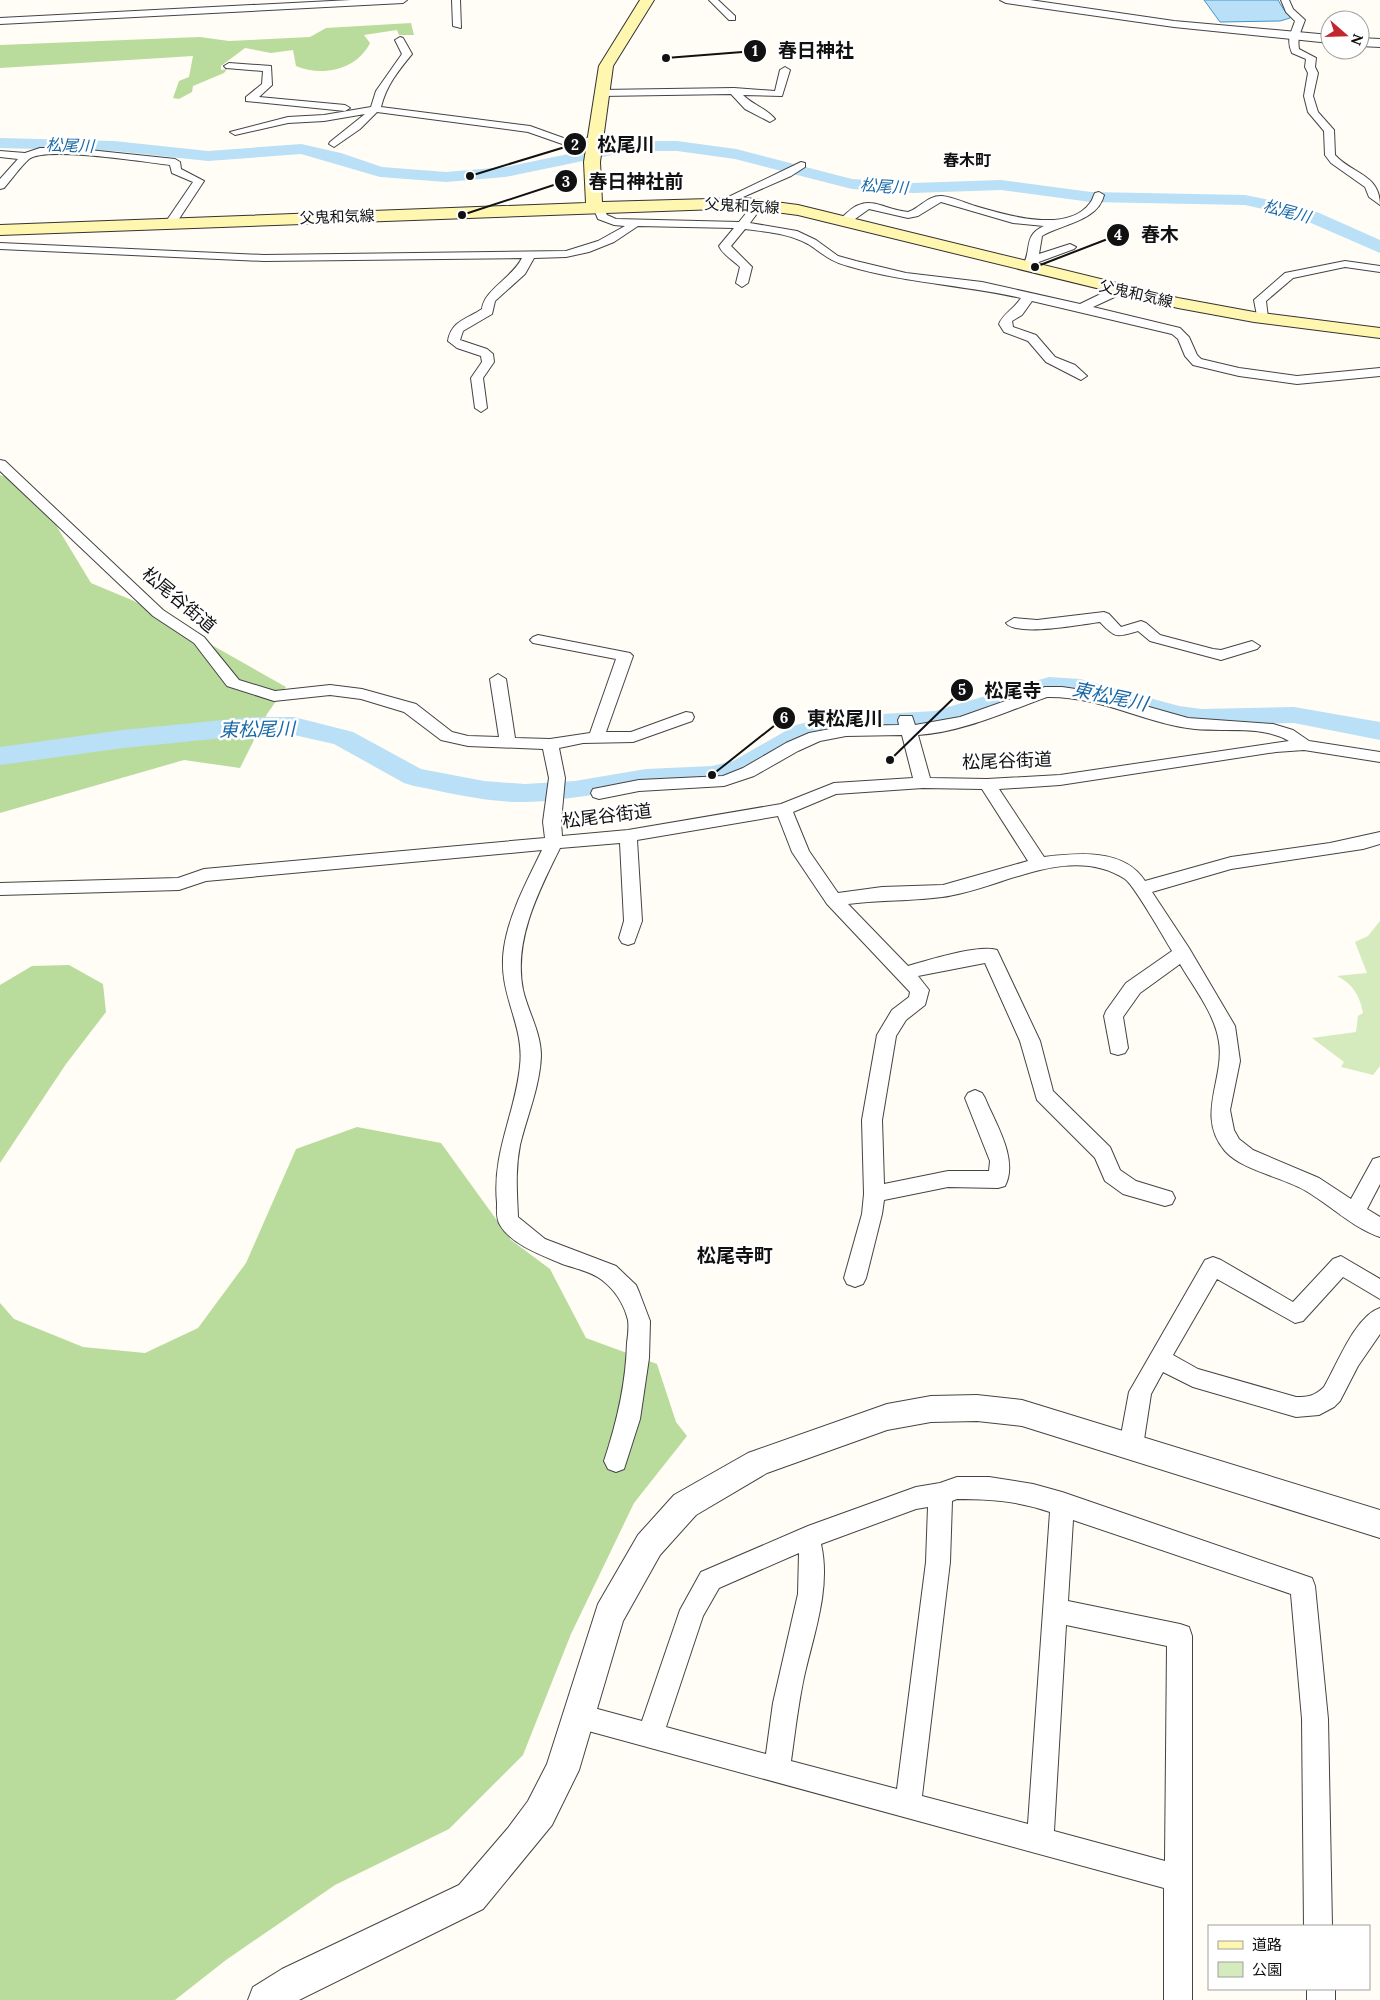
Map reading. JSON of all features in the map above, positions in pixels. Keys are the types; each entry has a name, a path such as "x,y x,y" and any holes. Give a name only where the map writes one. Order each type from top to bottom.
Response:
{"main road":[{"path":"598,207 594,204 592,162 606,66 647,0"},
{"name":"父鬼和気線","path":"0,230 723,202 759,204 798,210 1031,264 1119,290 1178,303 1262,318 1380,333"}],"street":[{"path":"0,21 403,0"},
{"path":"456,0 458,26"},
{"path":"713,0 732,18"},
{"path":"1006,0 1174,24 1320,38"},
{"path":"1285,0 1289,10 1300,20 1292,37 1295,51 1311,58 1310,68 1312,73 1308,81 1310,108 1317,120 1329,130 1330,155 1335,161 1370,185 1373,195 1380,202"},
{"path":"334,144 348,134 372,110 392,76 396,64 407,54 400,40"},
{"path":"229,66 268,68 267,85 250,99 372,110 530,129 568,144 594,142"},
{"path":"601,93 734,91 779,94 785,70"},
{"path":"734,91 749,107 758,110 770,119"},
{"path":"235,132 288,120 324,118 372,110"},
{"path":"277,132 288,120"},
{"path":"0,154 26,156 40,151 53,150 176,162 176,171 199,181 171,223"},
{"path":"0,186 26,156"},
{"path":"723,202 787,174 800,165"},
{"path":"844,222 863,207 870,206 887,214 913,214 930,201 945,198 1022,221 1057,224 1072,221 1098,200"},
{"path":"742,283 746,267 735,255 726,250 725,246 759,204"},
{"path":"598,207 602,217 614,222 633,224 672,222 741,225 793,233 812,242 834,258 852,264 906,277 982,286 1176,331 1183,338 1191,356 1197,362 1263,377 1297,380 1323,379 1380,372"},
{"path":"980,210 964,218 987,225"},
{"path":"0,246 264,258 529,256 580,252 616,237 633,224"},
{"path":"1031,264 1034,239 1038,234 1057,224"},
{"path":"1031,264 1070,247"},
{"path":"481,408 477,378 488,362 487,354 480,350 458,345 454,341 454,334 462,324 479,318 488,311 489,300 520,272 529,256"},
{"path":"1262,318 1260,300 1289,275 1345,264 1380,269"},
{"path":"1080,309 1119,290"},
{"path":"1029,296 1018,312 1007,319 1005,324 1008,329 1032,338 1040,349 1048,354 1050,359 1071,368 1081,376"},
{"name":"松尾谷街道","path":"0,464 158,613 199,640 233,682 274,696 330,690 362,694 410,708 447,736 468,742 550,744 557,778 552,822 554,843 628,836 784,809 834,789 924,783 987,784 1060,780 1266,748 1304,745 1380,757"},
{"path":"1014,623 1037,625 1104,617 1118,632 1141,626 1156,638 1191,646 1210,654 1221,655 1252,646"},
{"path":"538,640 625,656 596,738"},
{"path":"498,680 508,742"},
{"path":"599,793 651,785 697,784 724,781 751,772 792,747 815,737 835,732 908,725 941,727 1044,692 1062,690 1100,697 1180,721 1240,724 1270,729 1297,737 1304,745"},
{"path":"550,744 596,738 633,737 686,717"},
{"path":"908,725 924,783"},
{"path":"987,784 1039,864"},
{"path":"784,809 801,852 834,900 920,990 918,1000 899,1015 887,1035 872,1120 874,1194 872,1214 855,1278"},
{"path":"628,836 633,921 628,938"},
{"path":"1141,889 1206,869 1244,860 1312,852 1380,838"},
{"path":"0,890 179,884 204,876 554,843 523,917 510,960 512,980 532,1040 530,1068 505,1173 508,1221 538,1245 608,1272 628,1292 638,1321 638,1358 629,1418 616,1461"},
{"path":"834,900 882,893 943,890 1039,864 1081,859 1098,861 1117,867 1133,876 1183,953 1225,1026 1229,1042 1230,1060 1220,1110 1224,1130 1232,1145 1246,1156 1312,1184 1380,1228"},
{"path":"1118,1048 1113,1016 1133,988 1183,953"},
{"path":"905,973 953,961 991,955 1030,1040 1044,1095 1104,1154 1112,1175 1130,1188 1165,1198"},
{"path":"874,1194 948,1179 998,1180 1000,1161 975,1098"},
{"path":"1355,1211 1380,1165"},
{"path":"1131,1446 1140,1392 1213,1266 1295,1314 1341,1265 1380,1290"},
{"path":"1159,1359 1193,1377 1296,1407 1308,1408 1318,1405 1335,1391 1348,1361 1380,1317"},
{"path":"266,2000 295,1982 384,1941 471,1896 520,1840 540,1813 562,1770 579,1717 594,1659 609,1615 649,1545 685,1506 758,1463 887,1417 931,1409 977,1408 1022,1413 1380,1524"},
{"path":"650,1735 692,1610 710,1580 808,1536 916,1498 940,1494 957,1488 989,1488 1033,1495 1304,1586 1315,1719 1318,1925"},
{"path":"908,1805 938,1562 940,1494"},
{"path":"1040,1842 1062,1504"},
{"path":"777,1770 787,1696 810,1597 813,1552 808,1536"},
{"path":"1056,1611 1180,1636 1178,2000"},
{"path":"579,1717 1178,1878"}],"green space":[{"path":"411,23 414,35 399,35 397,30 364,35 370,43 357,60 338,69 327,71 317,71 296,66 293,50 271,53 245,48 221,66 221,70 227,69 224,73 193,86 192,92 179,99 173,98 179,81 189,77 193,56 0,68 0,45 200,37 229,41 310,37 326,28"},
{"path":"0,475 9,478 51,517 91,583 134,601 286,687 267,714 240,768 184,760 0,813"},
{"path":"1380,921 1380,1066 1373,1075 1341,1067 1344,1062 1312,1038 1356,1032 1358,1016 1363,1013 1360,1001 1355,991 1343,979 1337,976 1367,973 1355,942 1368,936"},
{"path":"69,965 103,984 106,1012 66,1064 0,1163 0,985 32,966"},
{"path":"357,1127 441,1143 511,1240 550,1269 586,1338 657,1364 676,1422 687,1436 634,1503 571,1634 523,1755 449,1829 335,1885 226,1960 175,2000 0,2000 0,1303 14,1319 83,1347 145,1353 198,1328 246,1263 296,1149"}],"water":[{"path":"1204,0 1278,0 1284,10 1291,15 1290,18 1280,21 1220,22"}],"waterway":[{"name":"松尾川","path":"0,143 114,146 208,156 301,149 335,157 380,172 446,177 505,172 631,146 677,146 736,154 852,184 913,188 1001,185 1091,197 1245,200 1301,212 1380,247"},
{"name":"東松尾川","path":"0,756 123,739 253,726 294,726 343,738 414,777 484,790 525,793 575,790 646,778 712,775 742,768 805,731 829,726 937,719 1049,685 1080,687 1178,714 1202,717 1294,715 1380,731"}],"place":[{"name":"春日神社","path":"666,58"},
{"name":"松尾川","path":"470,176"},
{"name":"春日神社前","path":"462,215"},
{"name":"春木","path":"1035,267"},
{"name":"松尾寺","path":"890,760"},
{"name":"東松尾川","path":"712,775"}],"district":[{"name":"春木町","path":"967,160"},
{"name":"松尾寺町","path":"735,1255"}]}
